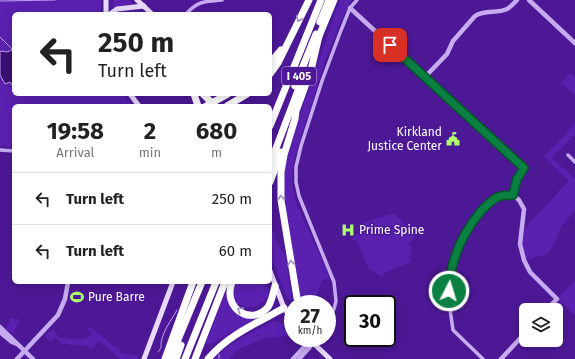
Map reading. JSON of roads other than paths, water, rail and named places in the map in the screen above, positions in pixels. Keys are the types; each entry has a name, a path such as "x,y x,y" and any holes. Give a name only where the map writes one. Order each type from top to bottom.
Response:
{"highway":[{"path":"272,71 278,63 309,0"},
{"name":"I 405","path":"272,109 316,0"},
{"name":"I 405","path":"272,121 321,0"},
{"name":"I 405","path":"272,146 329,0"},
{"name":"I 405","path":"272,159 334,0"},
{"path":"272,177 311,70 319,36"},
{"path":"272,61 290,39"},
{"path":"208,102 223,96"},
{"path":"229,104 243,96"},
{"path":"296,111 296,119 282,161 280,185 281,200 297,295"},
{"path":"165,359 192,284"},
{"path":"170,359 201,284"},
{"path":"176,359 205,284"},
{"path":"182,359 211,284"},
{"path":"185,359 215,284"},
{"path":"190,359 220,284"},
{"path":"195,359 224,284"},
{"path":"232,284 229,294 231,301 240,312 249,314 258,313 265,309 271,300 275,286"},
{"path":"208,359 216,349 230,338 284,308"}],"main road":[{"path":"137,0 150,12"},
{"path":"106,1 106,12"},
{"path":"113,12 117,9 144,6"},
{"path":"272,277 284,308"},
{"path":"144,359 172,284"},
{"path":"319,347 330,359"}],"street":[{"path":"188,12 195,4 200,2 222,0"},
{"path":"335,295 334,282 299,196 296,182 296,168 301,146 322,81 350,8 357,0"},
{"path":"425,77 447,54 452,41 475,16 484,12 506,10 517,0"},
{"path":"529,0 575,44"},
{"path":"350,8 524,168 517,179 513,195"},
{"path":"0,150 12,151"},
{"path":"568,155 574,159"},
{"path":"483,359 453,330 449,302 450,272 461,239 487,204 496,198 504,195 513,195 519,200 524,209 520,244 524,260 530,272 557,299 553,303"},
{"path":"17,359 61,311 68,284"},
{"path":"0,327 33,359"},
{"path":"0,332 12,342 17,344"},
{"path":"501,359 519,340"},
{"path":"293,359 304,347"},
{"path":"299,359 307,347"}],"waterway":[{"path":"0,1 55,0"},
{"path":"0,37 12,49"},
{"path":"158,352 161,348 164,333 177,310"},
{"path":"219,354 219,359"}],"place":[{"name":"Kirkland Justice Center","path":"453,139"},
{"name":"Prime Spine","path":"348,230"},
{"name":"Pure Barre","path":"77,297"}]}
